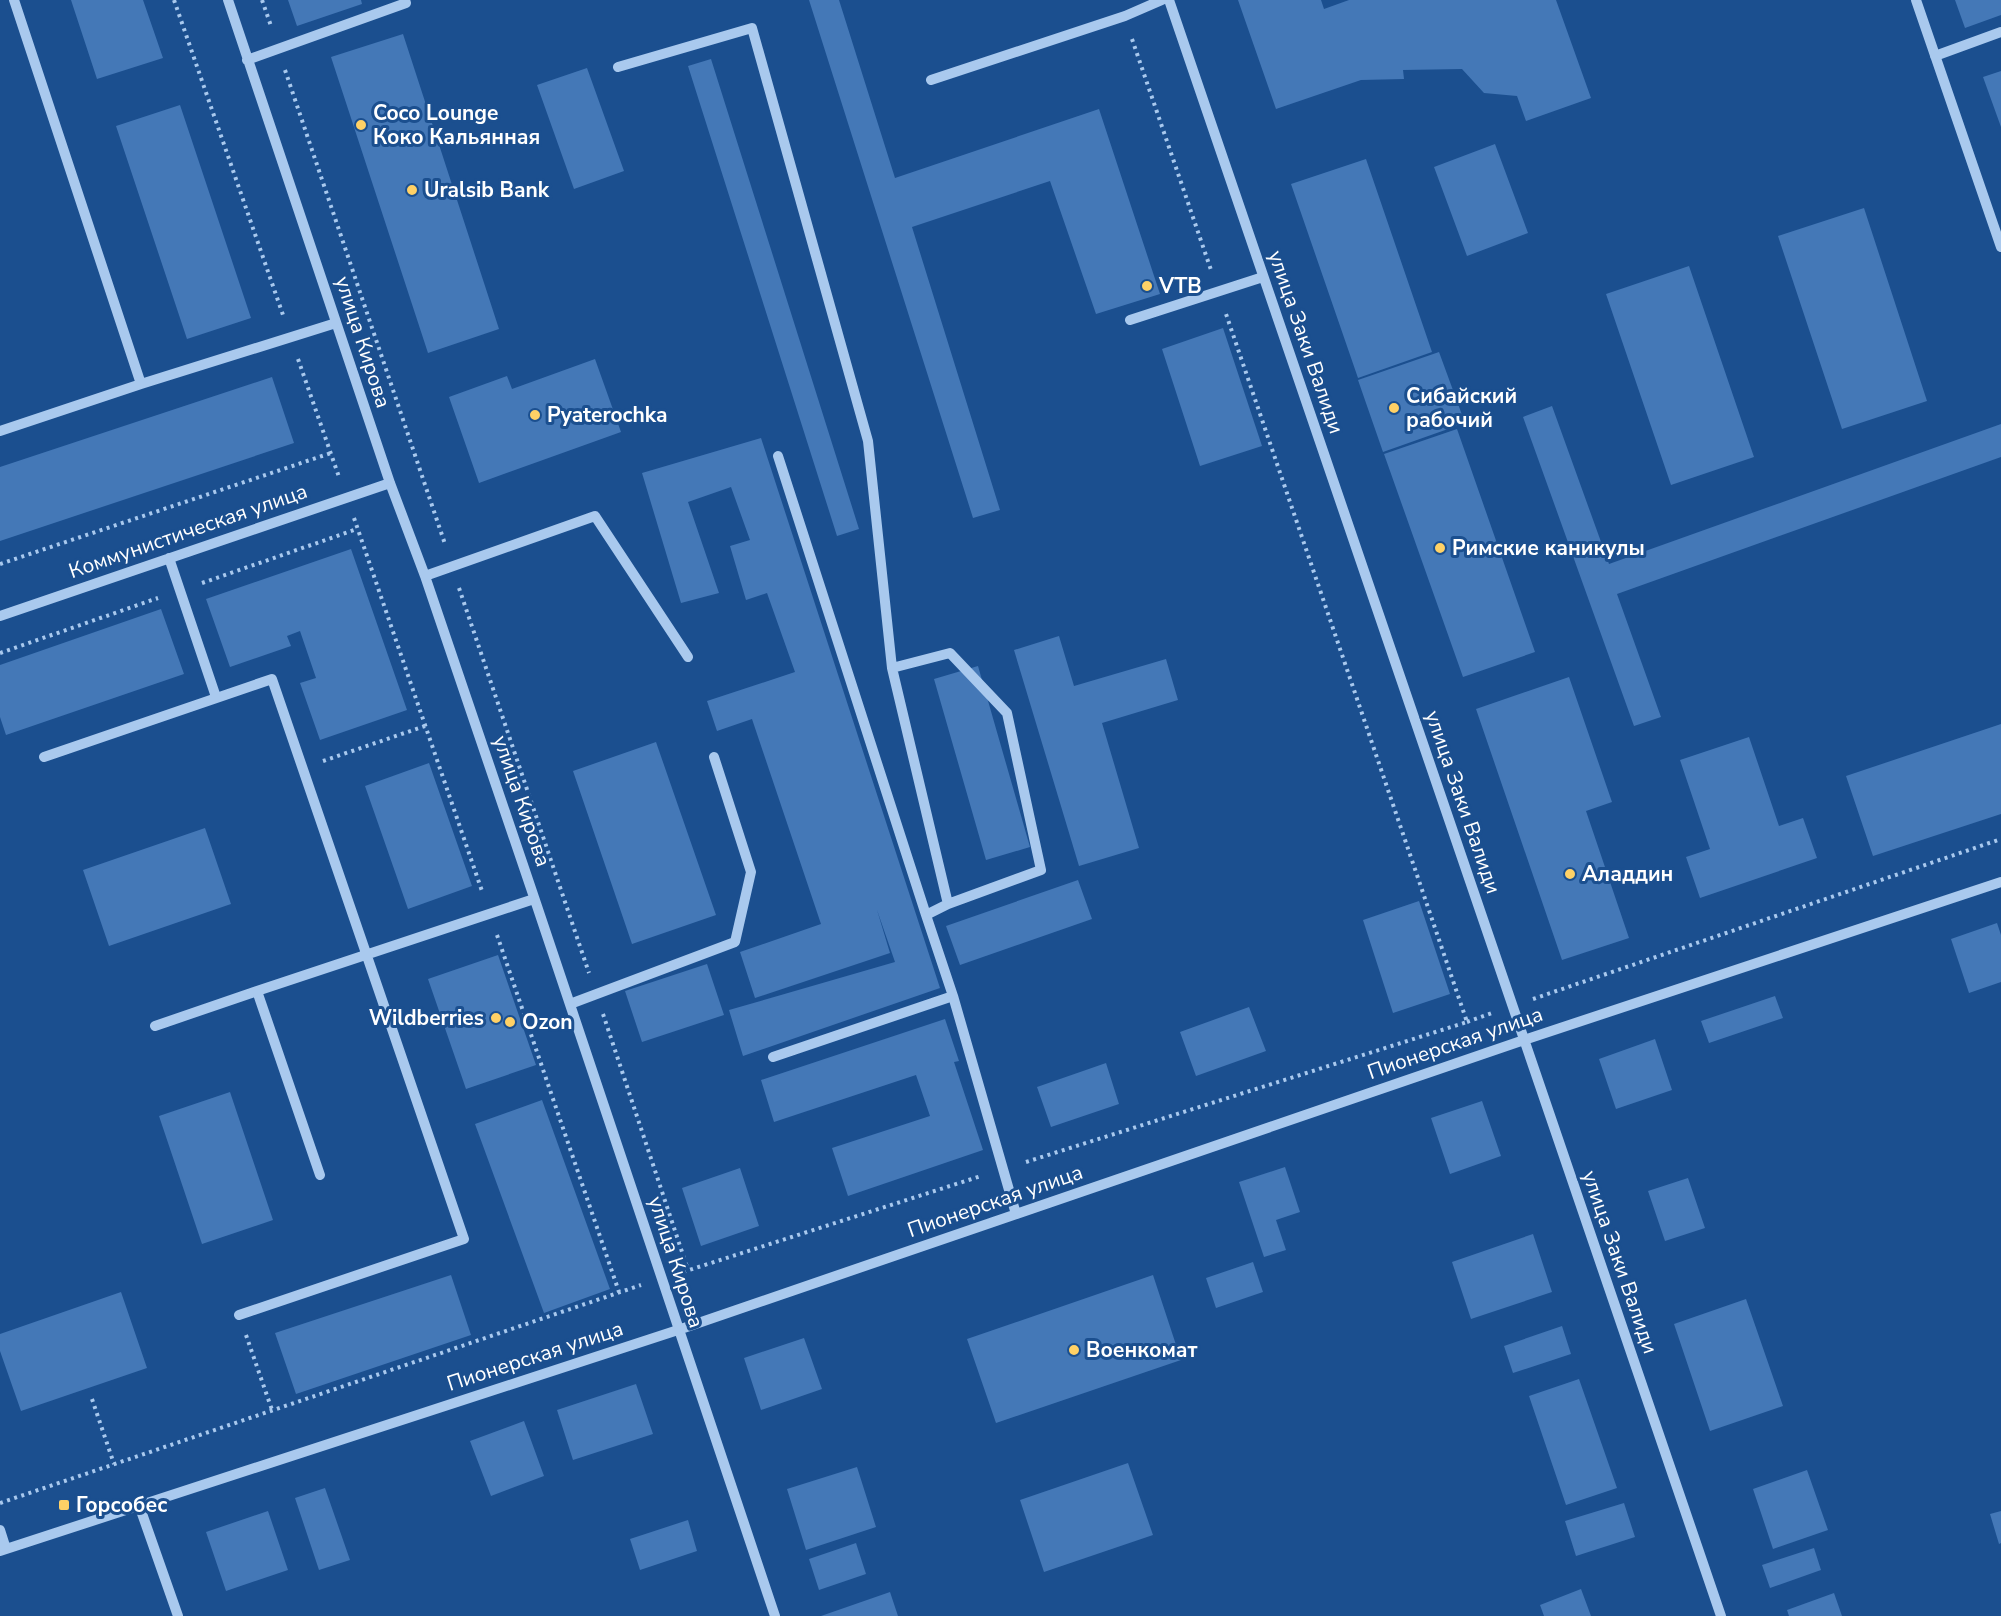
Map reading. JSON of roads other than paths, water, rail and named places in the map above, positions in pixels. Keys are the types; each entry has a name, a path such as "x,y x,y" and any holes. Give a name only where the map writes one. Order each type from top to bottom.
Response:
{"street":[{"path":"14,0 141,384"},
{"name":"улица Кирова","path":"228,0 390,483 425,576 570,1004 775,1616"},
{"path":"247,60 406,3 405,0"},
{"path":"931,80 1125,16 1162,0"},
{"name":"улица Заки Валиди","path":"1169,0 1721,1616"},
{"path":"1916,0 2001,247"},
{"path":"618,67 752,28 868,441 892,668 948,904"},
{"path":"1935,56 2001,32"},
{"path":"1130,320 1263,277"},
{"path":"0,431 336,323"},
{"path":"778,456 953,996 1016,1214"},
{"name":"Коммунистическая улица","path":"0,616 390,483"},
{"path":"425,576 595,516 688,657"},
{"path":"169,558 216,698"},
{"path":"892,668 950,653 1007,713 1041,870 948,904 926,915"},
{"path":"44,757 272,679 464,1239 239,1315"},
{"path":"570,1004 735,942 751,872 714,757"},
{"name":"Пионерская улица","path":"3,1550 678,1330 1524,1040 2001,882"},
{"path":"155,1026 534,899"},
{"path":"257,991 320,1175"},
{"path":"773,1057 953,996"},
{"path":"139,1505 178,1616"},
{"path":"0,1530 3,1550"}],"place":[{"name":"Coco Lounge Коко Кальянная","path":"361,125"},
{"name":"Uralsib Bank","path":"412,190"},
{"name":"VTB","path":"1147,286"},
{"name":"Сибайский рабочий","path":"1394,408"},
{"name":"Pyaterochka","path":"535,415"},
{"name":"Римские каникулы","path":"1440,548"},
{"name":"Аладдин","path":"1570,874"},
{"name":"Wildberries","path":"496,1018"},
{"name":"Ozon","path":"510,1022"},
{"name":"Военкомат","path":"1074,1350"},
{"name":"Горсобес","path":"64,1505"}]}
